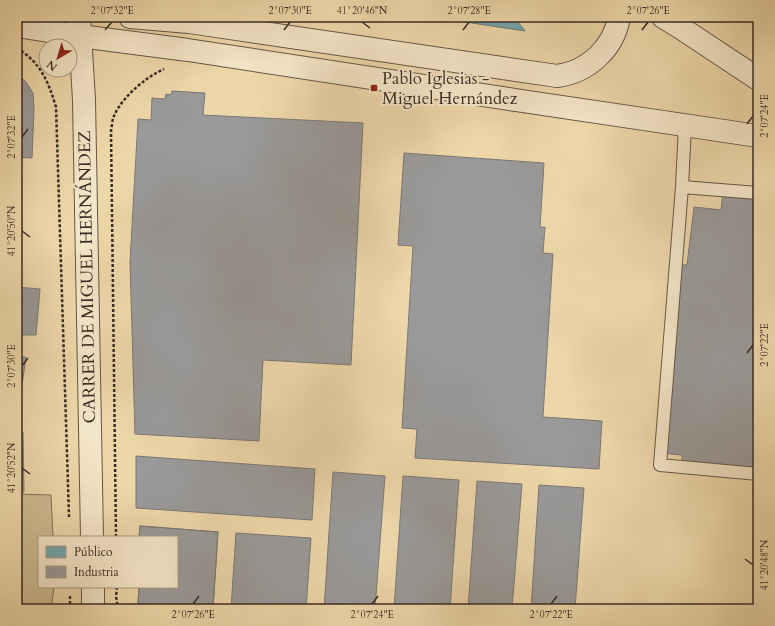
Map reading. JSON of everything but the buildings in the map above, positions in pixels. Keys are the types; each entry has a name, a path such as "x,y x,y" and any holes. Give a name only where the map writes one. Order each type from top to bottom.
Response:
{"street":[{"path":"130,17 189,22 557,76 566,75 581,69 603,52 613,37 618,26 619,17"},
{"path":"663,17 680,23 758,79"},
{"path":"17,26 79,26 188,50 758,136"},
{"name":"CARRER DE MIGUEL HERNÁNDEZ","path":"79,26 84,108 92,536"},
{"path":"93,588 93,609"}],"lane":[{"path":"685,125 682,187 660,465 758,474"},
{"path":"682,187 758,193"}],"path":[{"path":"17,48 27,54 38,64 51,90 56,107 69,521"},
{"path":"116,536 111,131 114,116 131,93 142,82 157,72 170,66"},
{"path":"117,588 116,596 118,609"},
{"path":"70,598 70,609"}],"shaded area":[{"path":"17,494 51,495 53,536 38,536 38,588 54,588 50,609 17,609"}],"place":[{"name":"Pablo Iglesias - Miguel Hernández","path":"374,88"}]}
